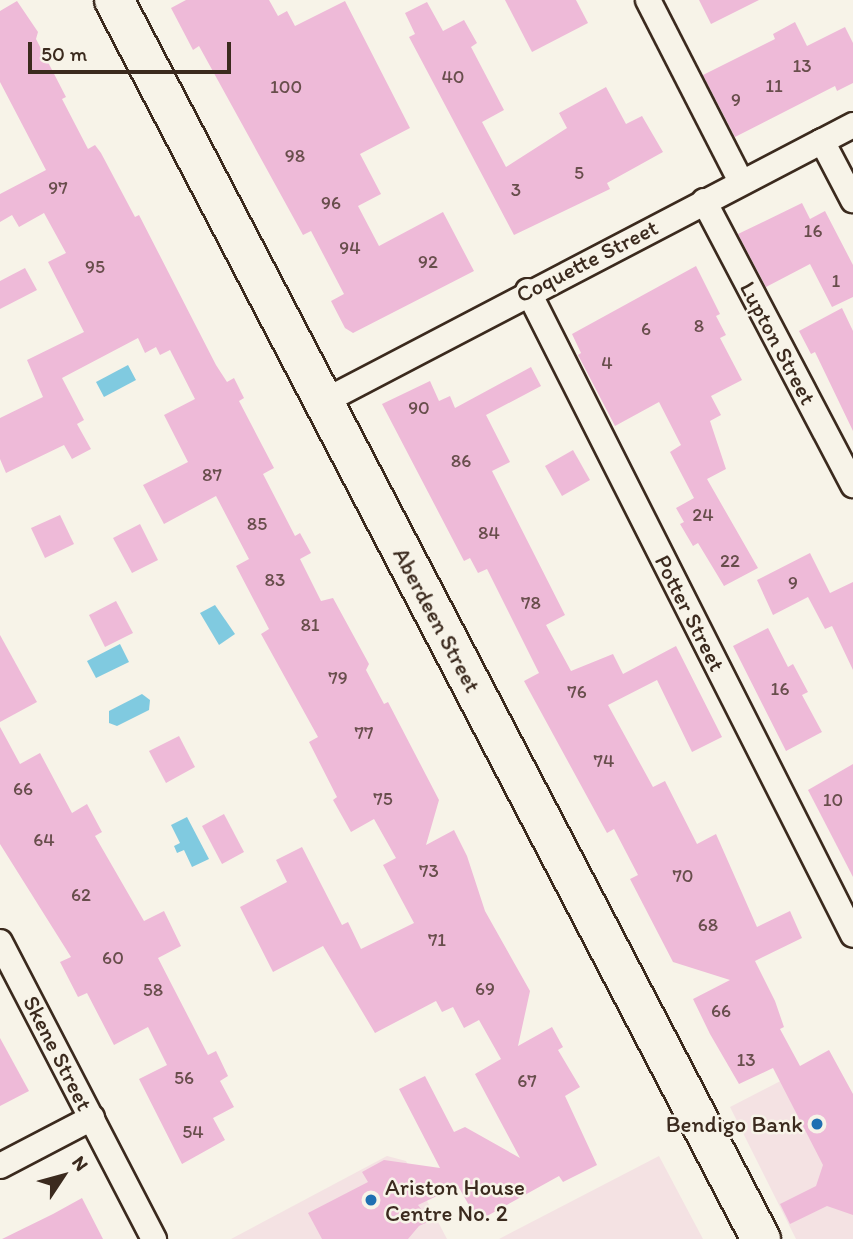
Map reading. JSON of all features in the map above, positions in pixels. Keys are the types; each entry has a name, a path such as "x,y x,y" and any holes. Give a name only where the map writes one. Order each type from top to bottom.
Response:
{"main road":[{"name":"Aberdeen Street","path":"114,0 761,1239"}],"street":[{"path":"648,0 741,182"},
{"name":"Coquette Street","path":"324,402 528,291 853,125"},
{"path":"822,141 853,200"},
{"name":"Lupton Street","path":"704,201 853,485"},
{"name":"Potter Street","path":"528,291 853,935"},
{"name":"Skene Street","path":"0,942 154,1239"},
{"path":"0,1166 92,1118"}],"shaded area":[{"path":"804,1069 853,1163 853,1239 796,1239 730,1107"},
{"path":"387,1156 406,1161 447,1239 231,1239"},
{"path":"659,1156 703,1239 499,1239"}],"water":[{"path":"128,365 136,380 104,397 96,382"},
{"path":"215,605 235,634 219,645 200,613"},
{"path":"120,644 129,662 96,678 87,661"},
{"path":"142,694 150,700 149,710 117,726 109,723 109,711"},
{"path":"187,817 209,859 192,867 184,850 177,853 174,846 180,843 171,825"}],"building":[{"path":"186,0 269,0 278,16 287,11 295,26 345,1 410,128 360,154 381,194 358,206 379,246 443,212 474,271 353,333 345,328 331,301 344,294 311,231 303,235 199,46 193,50 171,8"},
{"path":"505,0 576,0 588,23 532,52"},
{"path":"699,0 759,0 711,24"},
{"path":"17,1 38,32 36,39 66,97 62,99 88,149 95,145 101,153 135,217 139,215 216,365 227,382 234,378 244,398 239,401 274,468 263,474 295,536 300,533 311,553 300,559 321,601 333,598 369,664 366,670 384,704 388,702 439,800 426,845 454,830 467,856 485,911 530,991 518,1046 552,1027 563,1047 558,1050 580,1087 565,1096 597,1165 563,1182 559,1176 478,1221 458,1186 418,1205 430,1221 419,1226 408,1239 322,1239 308,1213 368,1182 362,1172 384,1160 440,1168 399,1089 425,1076 454,1132 465,1127 520,1158 475,1074 501,1059 479,1020 464,1028 453,1007 442,1012 436,1001 375,1033 323,946 273,972 240,907 287,882 276,860 302,847 342,925 348,922 361,949 414,923 383,865 396,858 374,819 351,832 333,800 337,797 309,742 318,737 261,634 269,629 236,566 249,559 216,496 164,524 143,485 188,462 164,415 195,399 170,350 160,355 156,347 145,353 138,338 62,378 84,420 77,424 91,449 72,459 64,445 6,473 0,459 0,418 43,397 27,360 84,332 48,262 66,253 44,213 19,227 12,215 0,222 0,194 46,170 0,82 0,11"},
{"path":"427,2 443,31 464,20 477,43 471,47 504,110 482,122 506,167 567,128 559,113 606,87 626,124 642,116 663,152 607,183 610,189 514,235 409,37 415,34 405,13"},
{"path":"795,22 807,46 845,27 853,43 853,83 837,91 835,86 735,137 703,75 775,39 773,34"},
{"path":"802,203 810,219 825,211 853,265 853,297 832,307 810,264 766,287 738,234"},
{"path":"696,266 720,314 716,316 726,335 720,338 742,380 711,396 721,415 710,421 726,469 707,479 758,568 724,586 698,543 693,546 680,524 684,522 676,508 694,498 670,452 681,445 659,402 615,426 578,355 581,353 572,334"},
{"path":"25,268 37,290 0,309 0,281"},
{"path":"842,308 853,331 853,431 815,352 811,354 799,331"},
{"path":"531,367 541,386 486,415 510,462 492,471 565,615 546,625 571,671 613,654 623,674 676,646 722,737 692,752 657,680 608,705 653,787 665,781 697,844 716,834 757,927 790,911 802,938 755,961 775,1001 784,1027 780,1029 800,1066 829,1050 853,1094 853,1215 827,1206 790,1224 780,1204 816,1186 823,1165 773,1068 739,1084 710,1034 693,999 730,980 673,962 630,879 638,875 614,829 607,833 524,681 539,673 487,569 478,573 470,558 464,561 382,404 430,381 439,401 450,396 455,408"},
{"path":"573,450 590,480 562,496 545,466"},
{"path":"60,515 74,544 45,558 31,528"},
{"path":"140,524 158,560 132,573 113,538"},
{"path":"810,553 830,593 853,582 853,670 832,626 825,629 808,597 773,615 757,580"},
{"path":"116,601 133,633 105,647 89,615"},
{"path":"768,628 788,667 793,664 808,692 802,695 822,732 786,751 733,646"},
{"path":"0,635 37,702 0,722"},
{"path":"0,727 20,764 40,753 72,813 87,804 102,832 95,836 144,921 164,911 181,946 158,958 208,1055 216,1051 228,1076 220,1081 234,1107 213,1118 225,1140 182,1164 139,1079 167,1065 148,1027 114,1045 87,993 78,997 60,962 71,957 0,844"},
{"path":"179,736 195,767 166,783 149,751"},
{"path":"853,764 853,877 808,790"},
{"path":"224,814 244,852 222,864 202,826"},
{"path":"0,1038 29,1091 0,1106"},
{"path":"82,1198 103,1239 2,1239 53,1214"}],"place":[{"name":"Bendigo Bank","path":"817,1124"},
{"name":"Ariston House Centre No. 2","path":"371,1200"}]}
